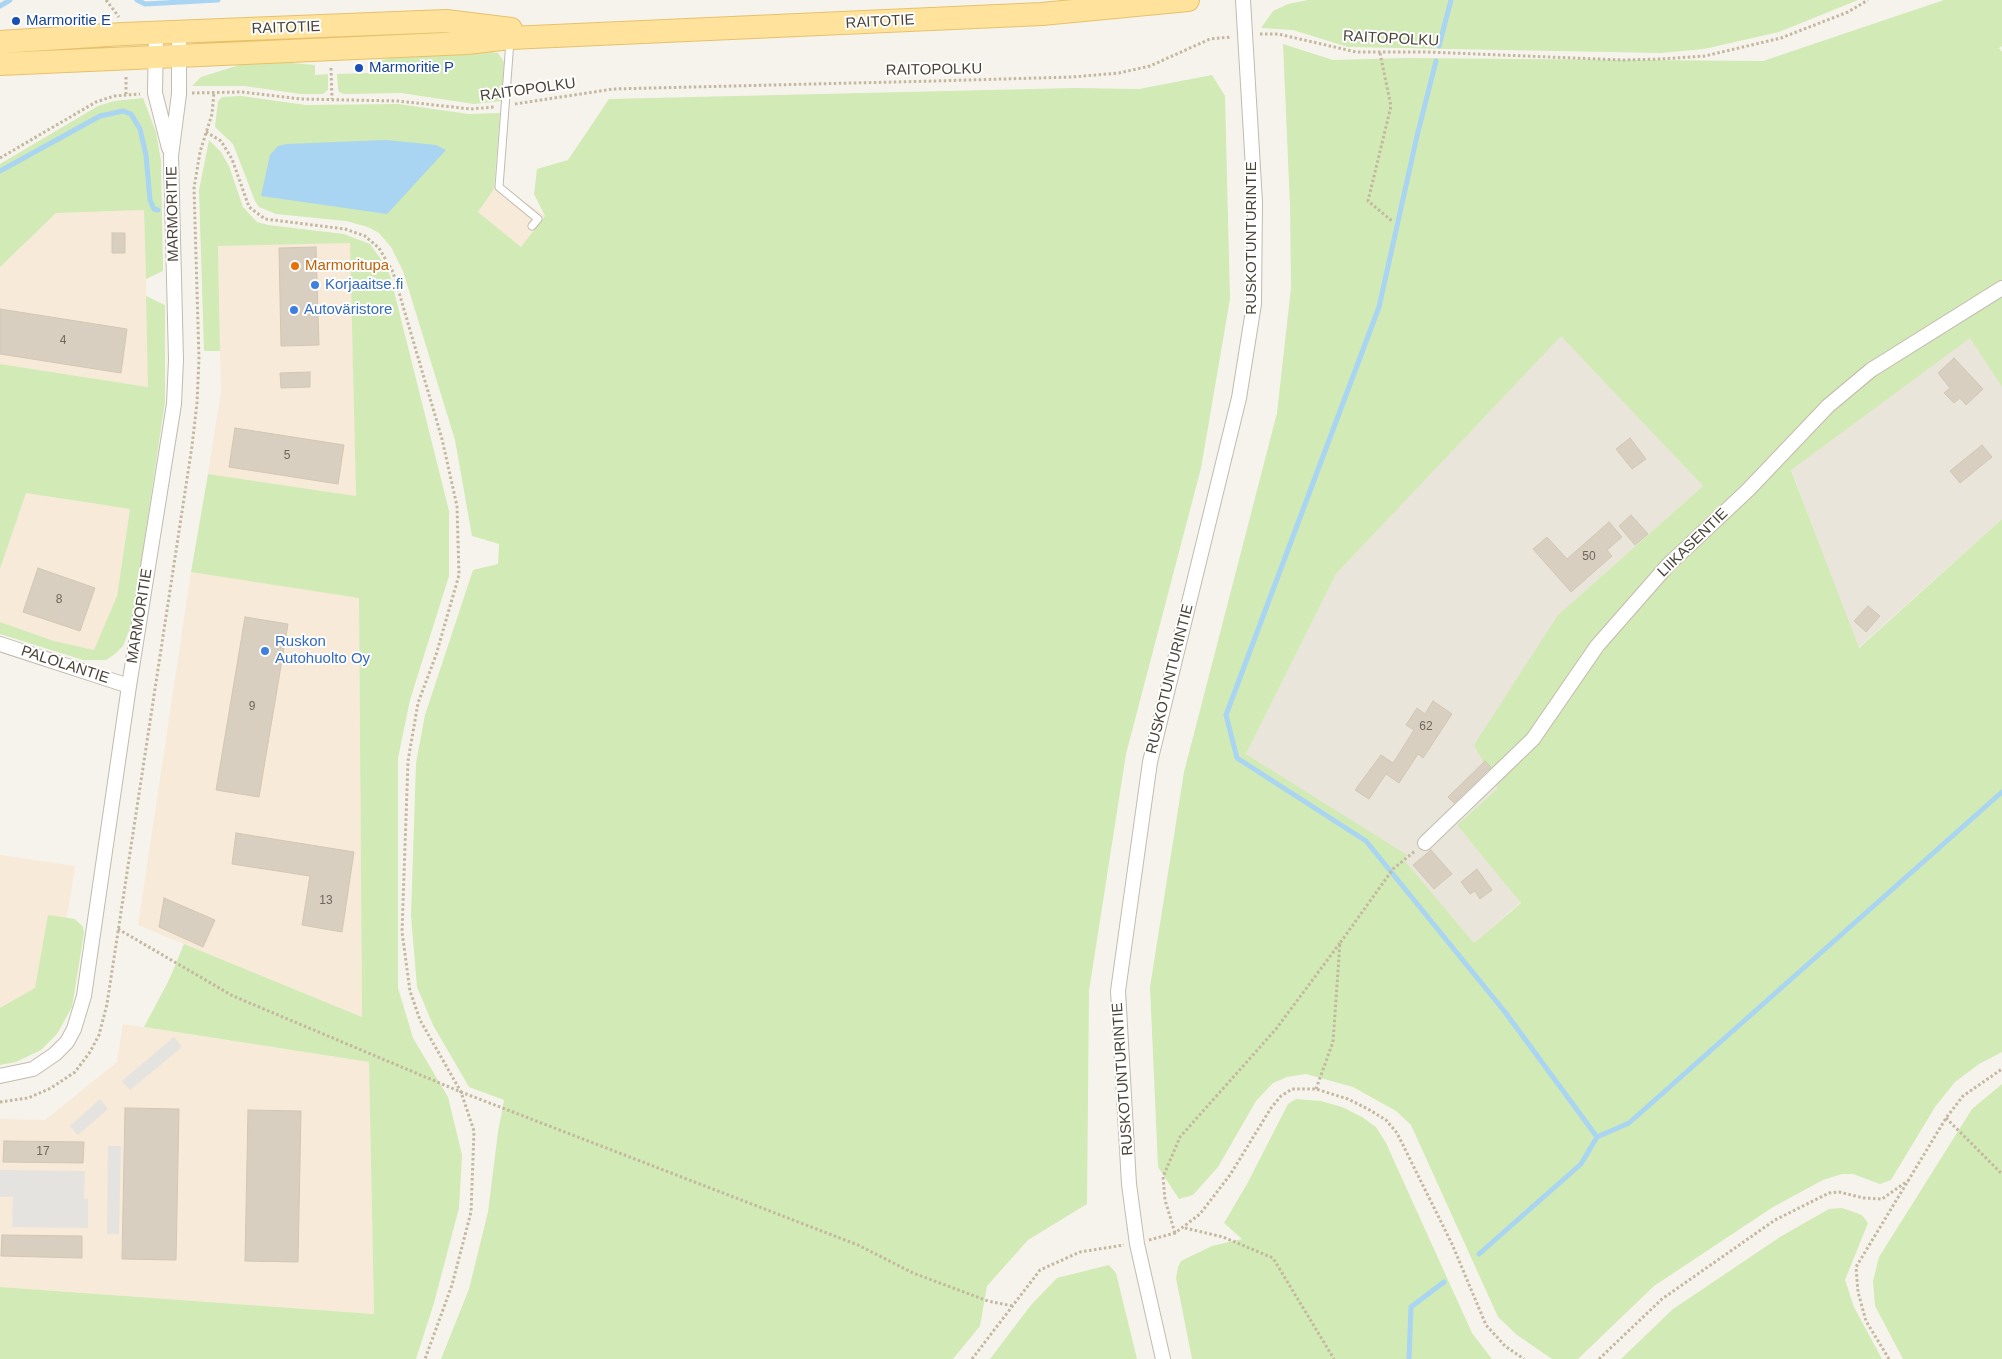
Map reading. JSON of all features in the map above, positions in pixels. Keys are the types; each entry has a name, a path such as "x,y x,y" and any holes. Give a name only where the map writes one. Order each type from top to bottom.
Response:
{"main road":[{"name":"RAITOTIE","path":"0,42 156,33 446,21 510,33 572,35 1042,14 1188,0"},
{"name":"RAITOTIE","path":"0,64 467,43 510,33"}],"street":[{"name":"RUSKOTUNTURINTIE","path":"1163,1359 1136,1244 1130,1184 1118,991 1150,762 1239,398 1254,304 1255,202 1243,0"},
{"name":"MARMORITIE","path":"0,1076 26,1072 45,1062 70,1036 80,1013 84,996 129,686 174,404 176,360 171,156 179,94 179,32"},
{"name":"MARMORITIE","path":"156,33 155,93 171,156"},
{"name":"LIIKASENTIE","path":"1425,843 1532,739 1596,646 1668,565 1741,496 1828,406 1871,370 2002,288"},
{"name":"PALOLANTIE","path":"0,644 129,686"}],"lane":[{"path":"510,33 507,105 499,187 538,219 532,226"}],"path":[{"name":"RAITOPOLKU","path":"179,94 242,92 300,99 398,101 471,109 613,88 1072,77 1119,73 1150,66 1210,39 1278,34 1333,48 1380,53 1427,52 1623,60 1705,56 1780,38 1839,15 1868,0"},
{"path":"1380,53 1391,106 1368,201 1392,220"},
{"path":"331,68 332,100"},
{"path":"0,158 96,102 114,96 155,93"},
{"path":"206,132 221,141 232,159 249,207 266,218 345,228 365,236 379,248 393,272 442,439 457,506 460,575 436,655 418,703 408,761 402,932 410,991 420,1020 461,1092 474,1131 471,1212 452,1285 425,1359"},
{"path":"1175,1233 1165,1200 1163,1177 1180,1137 1276,1029 1387,876 1425,843"},
{"path":"118,929 232,996 461,1092 858,1245 913,1273 988,1301 1013,1306"},
{"path":"1316,1089 1333,1042 1340,942"},
{"path":"1889,1359 1866,1321 1858,1292 1856,1267 1946,1118 1964,1096 2002,1069"},
{"path":"972,1359 1040,1270 1080,1252 1136,1244 1175,1233 1185,1228 1200,1214 1230,1175 1271,1108 1281,1096 1292,1089 1316,1089 1348,1099 1368,1109 1386,1120 1397,1133 1452,1244 1486,1325 1505,1346 1524,1359"},
{"path":"1946,1118 2002,1174"},
{"path":"1599,1359 1662,1299 1775,1220 1829,1193 1839,1192 1864,1198 1882,1199 1909,1180"},
{"path":"1185,1228 1223,1237 1273,1258 1334,1359"}],"shaded area":[{"path":"503,186 545,216 521,247 478,212 494,189"},
{"path":"144,210 149,387 0,364 0,267 56,213"},
{"path":"350,242 356,496 208,474 221,391 218,246"},
{"path":"1561,335 1703,486 1558,615 1498,788 1457,825 1521,902 1474,943 1403,860 1407,856 1246,754 1336,574"},
{"path":"1970,337 2002,387 2002,519 1858,648 1791,469"},
{"path":"26,493 130,509 117,596 94,651 54,641 0,622 0,569"},
{"path":"191,572 359,597 362,1017 138,925"},
{"path":"0,855 75,866 57,981 0,1028"},
{"path":"123,1024 369,1062 374,1314 0,1287 0,1119 45,1120 117,1062"},
{"path":"174,1037 182,1047 130,1090 122,1081"},
{"path":"100,1099 108,1109 78,1135 70,1126"},
{"path":"108,1146 121,1146 119,1234 107,1234"},
{"path":"0,1170 85,1171 84,1199 88,1199 88,1228 12,1227 13,1197 0,1197"}],"green space":[{"path":"1308,0 1858,0 1779,32 1704,49 1661,53 1348,47 1293,30 1261,28 1273,11 1288,4"},
{"path":"1944,0 2002,0 2002,46 1999,48 2002,52 2002,387 1970,338 1791,470 1859,648 2002,519 2002,1052 1979,1064 1955,1082 1935,1107 1891,1180 1880,1184 1853,1174 1842,1174 1823,1180 1773,1207 1654,1286 1578,1359 1552,1359 1517,1335 1498,1317 1411,1125 1396,1111 1353,1087 1306,1074 1287,1077 1273,1083 1256,1101 1218,1167 1193,1195 1179,1199 1158,1167 1150,987 1184,772 1277,413 1291,288 1290,206 1283,44 1333,60 1406,58 1763,61","holes":["1561,336 1703,486 1558,615 1474,745 1498,788 1457,825 1521,903 1474,943 1404,860 1407,855 1246,754 1336,574"]},
{"path":"498,53 504,62 502,101 474,104 401,93 344,94 339,92 337,74 369,73 370,63 394,57"},
{"path":"270,61 315,65 315,75 328,74 328,90 323,94 301,94 244,86 192,86 201,77 239,65"},
{"path":"1212,75 1225,96 1230,299 1201,468 1126,754 1089,991 1087,1204 1028,1240 987,1286 980,1326 953,1359 441,1359 469,1289 488,1212 504,1100 469,1087 433,1025 417,987 411,916 416,763 425,715 473,570 498,564 499,544 472,536 455,440 403,271 391,247 379,233 368,227 346,221 276,214 259,207 233,144 215,127 218,101 222,97 241,96 306,105 398,104 469,114 500,113 494,189 478,212 521,247 545,216 534,194 537,169 568,160 609,99 1074,88 1139,89"},
{"path":"143,98 156,132 161,161 163,271 146,279 144,210 56,213 0,267 0,164 98,106 114,101"},
{"path":"209,140 221,152 229,166 243,207 257,222 344,234 370,244 380,258 390,275 449,511 449,576 410,700 398,758 398,988 413,1038 448,1097 462,1155 459,1208 434,1303 416,1359 0,1359 0,1287 374,1314 369,1062 144,1027 169,980 184,944 362,1017 359,598 191,572 208,474 356,496 350,243 218,246 220,351 204,351 199,190"},
{"path":"146,296 165,305 165,402 132,623 123,646 115,654 106,660 83,660 0,634 0,622 54,641 94,650 117,596 130,509 26,493 0,569 0,364 148,387"},
{"path":"48,915 75,919 83,927 84,933 72,1007 57,1034 41,1050 16,1062 0,1065 0,1008 35,988"},
{"path":"2002,1084 2002,1359 1903,1359 1875,1306 1873,1281 1879,1257 1972,1109"},
{"path":"1296,1099 1321,1101 1342,1107 1362,1117 1376,1127 1386,1143 1472,1333 1492,1359 1192,1359 1176,1278 1178,1267 1181,1261 1212,1246 1242,1239 1224,1223 1247,1184 1288,1104"},
{"path":"1842,1208 1862,1215 1868,1223 1845,1280 1854,1307 1882,1359 1621,1359 1673,1309 1780,1237 1829,1209"},
{"path":"1109,1265 1116,1273 1137,1359 990,1359 1031,1305 1057,1278"}],"water":[{"path":"386,140 436,145 446,150 387,214 261,196 270,155 278,146"}],"building":[{"path":"112,233 125,233 125,253 112,253"},
{"path":"316,247 319,345 281,346 279,248"},
{"path":"0,309 127,329 121,373 0,354"},
{"path":"1954,358 1983,389 1966,405 1960,398 1954,403 1944,393 1950,388 1938,373"},
{"path":"310,372 310,387 281,388 280,373"},
{"path":"235,428 344,445 338,484 229,467"},
{"path":"1630,438 1646,459 1632,469 1616,449"},
{"path":"1982,445 1992,457 1960,483 1950,471"},
{"path":"1631,515 1648,534 1635,545 1619,526"},
{"path":"1609,522 1622,537 1607,550 1612,556 1571,592 1533,549 1547,537 1567,559"},
{"path":"38,568 95,588 80,631 23,612"},
{"path":"1868,606 1880,616 1866,632 1854,621"},
{"path":"245,617 288,624 259,797 216,790"},
{"path":"1433,701 1452,714 1423,758 1418,754 1399,783 1386,774 1369,799 1355,790 1381,755 1393,763 1414,730 1406,725 1417,708 1425,714"},
{"path":"1485,761 1491,767 1454,803 1448,797"},
{"path":"236,833 354,852 342,932 302,925 310,876 232,864"},
{"path":"1431,850 1452,874 1434,889 1413,865"},
{"path":"1477,869 1492,890 1480,899 1475,891 1470,894 1461,882"},
{"path":"164,898 215,920 203,947 159,927"},
{"path":"125,1108 179,1109 176,1260 122,1259"},
{"path":"248,1110 301,1111 298,1262 245,1261"},
{"path":"4,1141 84,1142 83,1163 3,1162"},
{"path":"2,1235 82,1236 82,1258 1,1256"}],"waterway":[{"path":"0,6 10,0"},
{"path":"137,0 145,4 218,0"},
{"path":"1439,46 1451,0"},
{"path":"1436,61 1417,136 1379,307 1226,715 1237,758 1366,841 1505,1012 1597,1137 1581,1164 1479,1254"},
{"path":"0,171 100,116 123,111 131,114 140,129 146,155 150,200 154,209 158,210"},
{"path":"1597,1137 1629,1123 2002,792"},
{"path":"1409,1359 1411,1307 1444,1282"}],"place":[{"name":"Marmoritie E","path":"16,21"},
{"name":"Marmoritie P","path":"359,68"},
{"name":"Marmoritupa","path":"295,266"},
{"name":"Korjaaitse.fi","path":"315,285"},
{"name":"Autoväristore","path":"294,310"},
{"name":"Ruskon Autohuolto Oy","path":"265,651"}]}
